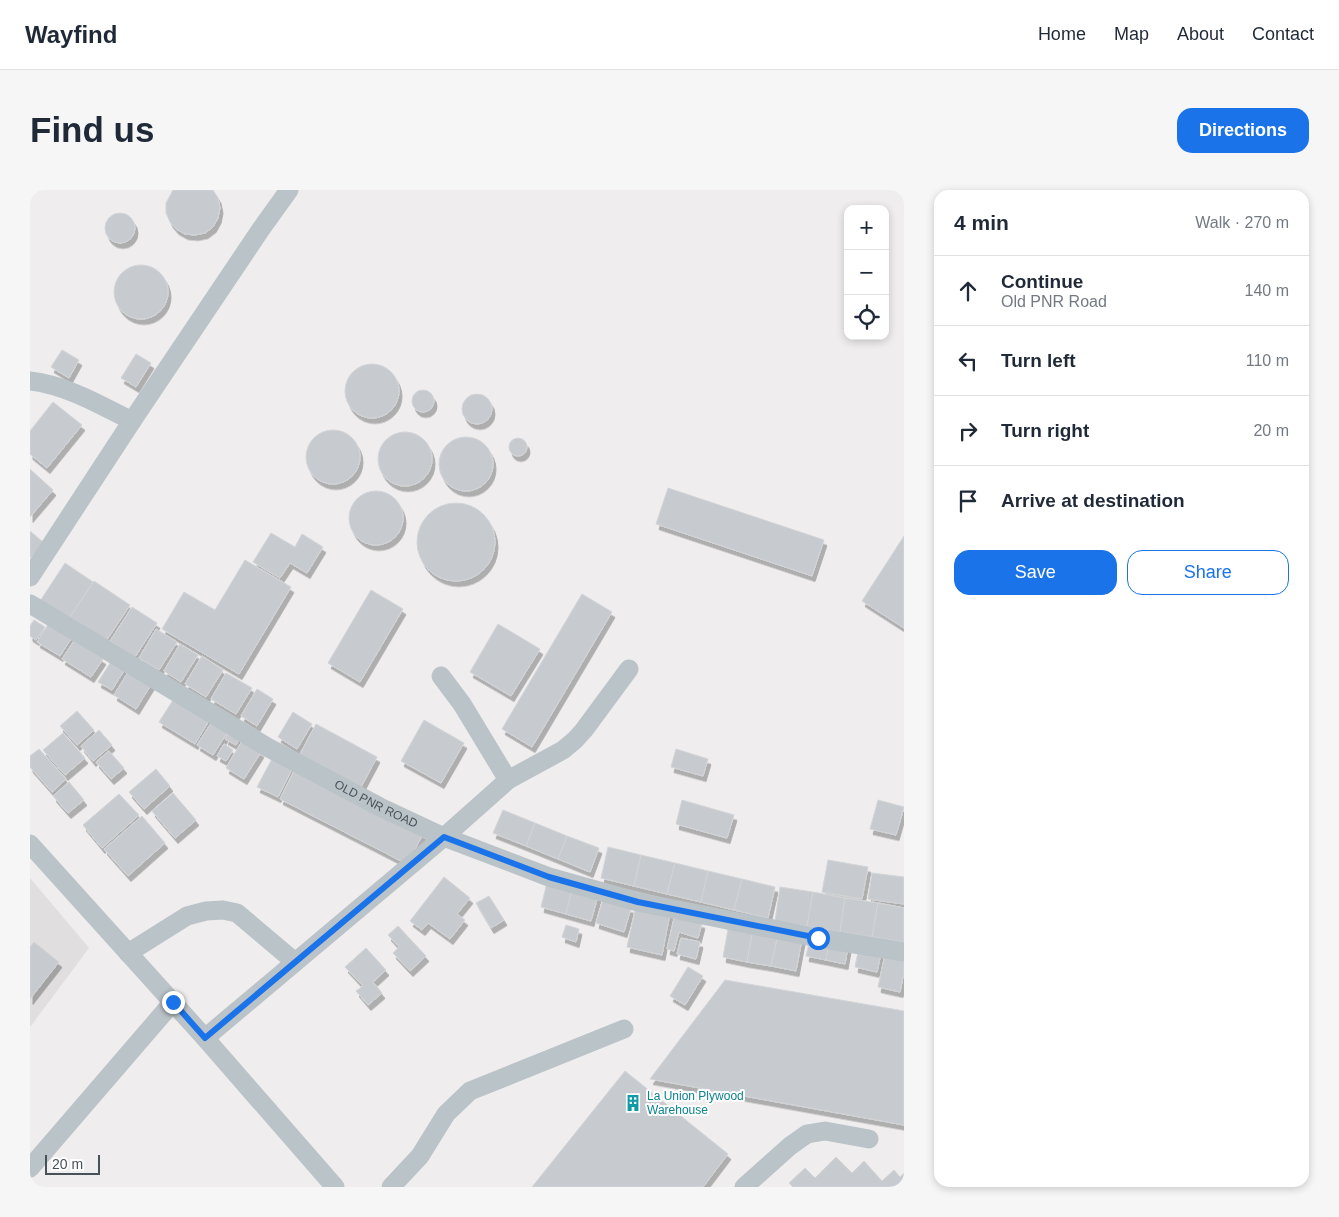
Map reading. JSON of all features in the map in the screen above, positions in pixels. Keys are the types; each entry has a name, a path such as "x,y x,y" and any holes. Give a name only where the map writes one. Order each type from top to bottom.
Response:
{"street":[{"path":"30,577 132,421 289,190"},
{"path":"30,381 58,388 94,402 132,421"},
{"name":"OLD PNR ROAD","path":"30,604 267,747 380,807 444,837 549,877 638,902 818,938 904,952"},
{"path":"205,1038 444,837 508,780 562,750 575,740 629,669"},
{"path":"441,676 462,704 508,780"},
{"path":"30,844 173,1002 336,1187"},
{"path":"128,953 187,916 206,911 223,910 237,913 295,962"},
{"path":"30,1168 173,1002"},
{"path":"391,1187 420,1156 446,1114 470,1091 624,1029"},
{"path":"744,1187 790,1146 807,1134 825,1131 869,1139"}],"shaded area":[{"path":"30,878 89,948 30,1027"}],"building":[{"path":"173,190 213,190 218,198 220,208 218,218 213,227 205,233 195,235 185,234 176,229 166,213 166,203"},
{"path":"120,213 131,217 135,228 131,239 120,243 109,239 105,228 109,217"},
{"path":"141,265 151,267 160,273 166,282 168,292 166,302 160,311 151,317 141,319 131,317 122,311 116,302 114,292 116,282 122,273 131,267"},
{"path":"62,350 79,360 69,378 51,367"},
{"path":"136,354 151,363 136,387 121,378"},
{"path":"372,364 382,366 391,372 397,381 399,391 397,401 391,410 382,416 372,418 362,416 353,410 347,401 345,391 347,381 353,372 362,366"},
{"path":"419,390 427,390 434,397 434,405 427,412 419,412 412,405 412,397"},
{"path":"477,394 488,398 492,409 488,420 477,424 466,420 462,409 466,398"},
{"path":"53,402 82,425 47,468 30,454 30,431"},
{"path":"333,430 343,432 352,438 358,447 360,457 358,467 352,476 343,482 333,484 323,482 314,476 308,467 306,457 308,447 314,438 323,432"},
{"path":"405,432 415,434 424,440 430,449 432,459 430,469 424,478 415,484 405,486 395,484 386,478 380,469 378,459 380,449 386,440 395,434"},
{"path":"466,437 476,439 485,445 491,454 493,464 491,474 485,483 476,489 466,491 456,489 447,483 441,474 439,464 441,454 447,445 456,439"},
{"path":"518,438 524,441 527,447 524,453 518,456 512,453 509,447 512,441"},
{"path":"30,469 53,490 30,517"},
{"path":"668,488 824,540 812,576 656,524"},
{"path":"376,491 386,493 395,499 401,508 403,518 401,528 395,537 386,543 376,545 366,543 357,537 351,528 349,518 351,508 357,499 366,493"},
{"path":"456,503 471,506 484,514 492,527 495,542 492,557 484,570 471,578 456,581 441,578 428,570 420,557 417,542 420,527 428,514 441,506"},
{"path":"30,531 43,542 31,558 30,557"},
{"path":"271,533 295,547 302,534 323,547 307,573 290,563 280,578 253,562"},
{"path":"904,536 904,628 862,601"},
{"path":"245,560 291,587 239,674 162,629 184,592 215,610"},
{"path":"65,563 93,582 68,620 40,601"},
{"path":"94,581 130,605 106,641 70,617"},
{"path":"371,590 403,609 360,682 328,663"},
{"path":"582,594 612,612 532,747 502,729"},
{"path":"132,607 157,623 135,657 110,641"},
{"path":"34,620 45,627 36,640 30,636 30,626"},
{"path":"49,623 72,637 60,656 37,642"},
{"path":"498,624 540,649 511,696 470,672"},
{"path":"156,629 177,642 159,670 139,658"},
{"path":"74,641 103,659 91,677 62,659"},
{"path":"180,644 198,655 181,682 164,671"},
{"path":"202,656 223,670 206,697 185,684"},
{"path":"112,660 125,669 112,690 98,682"},
{"path":"130,669 152,683 136,709 114,695"},
{"path":"226,673 252,688 236,714 211,699"},
{"path":"257,689 273,699 257,726 241,716"},
{"path":"175,697 210,719 195,744 159,722"},
{"path":"77,711 94,730 77,745 60,726"},
{"path":"293,712 312,724 297,749 278,737"},
{"path":"424,720 464,743 441,783 401,761"},
{"path":"212,722 228,731 213,755 197,745"},
{"path":"316,724 377,757 360,789 299,756"},
{"path":"99,730 112,745 93,761 81,746"},
{"path":"231,730 241,736 236,745 225,739"},
{"path":"63,733 85,758 65,775 43,750"},
{"path":"242,741 261,752 244,779 226,768"},
{"path":"224,744 233,750 226,761 217,756"},
{"path":"39,749 66,779 52,792 30,767 30,756"},
{"path":"676,749 708,759 703,776 671,767"},
{"path":"109,751 124,768 111,779 96,762"},
{"path":"273,757 293,767 278,797 257,787"},
{"path":"156,769 170,786 144,809 129,792"},
{"path":"295,769 423,834 407,864 280,799"},
{"path":"69,782 84,800 68,813 53,796"},
{"path":"173,793 196,820 175,838 152,811"},
{"path":"119,794 139,815 102,848 83,825"},
{"path":"682,800 734,815 727,838 676,824"},
{"path":"878,800 904,807 896,835 870,829"},
{"path":"503,810 535,823 526,846 493,833"},
{"path":"142,816 165,843 128,876 104,849"},
{"path":"535,823 567,836 558,859 526,846"},
{"path":"567,836 599,848 590,872 558,859"},
{"path":"608,847 641,855 634,886 601,878"},
{"path":"641,855 675,863 667,894 634,886"},
{"path":"828,860 868,867 862,899 822,892"},
{"path":"675,863 708,871 701,902 667,894"},
{"path":"708,871 742,879 734,910 701,902"},
{"path":"872,873 904,877 904,904 868,899"},
{"path":"444,877 470,898 457,914 465,920 450,939 428,923 422,930 410,921"},
{"path":"742,879 775,887 768,918 734,910"},
{"path":"547,883 572,889 566,914 541,907"},
{"path":"780,887 813,892 807,926 775,921"},
{"path":"572,889 598,896 591,921 566,914"},
{"path":"813,892 845,898 840,932 807,926"},
{"path":"489,896 504,920 491,928 476,903"},
{"path":"845,898 878,903 872,937 840,932"},
{"path":"603,899 631,908 624,932 596,923"},
{"path":"878,903 904,908 904,942 872,937"},
{"path":"636,906 670,913 662,955 627,947"},
{"path":"675,914 702,923 698,938 679,932 674,951 667,949"},
{"path":"729,924 753,929 747,962 723,957"},
{"path":"566,925 579,929 576,942 562,937"},
{"path":"398,926 426,956 410,971 393,953 399,947 388,935"},
{"path":"753,929 778,934 771,966 747,962"},
{"path":"778,934 802,939 796,971 771,966"},
{"path":"681,938 700,942 696,959 677,954"},
{"path":"810,939 829,943 826,960 806,956"},
{"path":"34,942 59,962 30,999 30,947"},
{"path":"829,943 848,947 845,964 826,960"},
{"path":"859,947 881,953 877,972 855,967"},
{"path":"366,948 386,970 373,982 382,993 368,1005 356,991 363,986 345,967"},
{"path":"885,955 904,959 904,972 900,992 878,987"},
{"path":"688,967 703,976 685,1005 670,996"},
{"path":"725,980 904,1011 904,1125 650,1079"},
{"name":"La Union Plywood Warehouse","path":"625,1071 728,1154 703,1187 532,1187"},
{"path":"836,1157 852,1173 864,1161 882,1181 894,1170 900,1177 904,1173 904,1187 793,1187 789,1183 805,1168 815,1178"}],"place":[{"name":"La Union Plywood Warehouse","path":"633,1103"}],"route":[{"path":"173,1002 205,1038 444,837 549,877 638,902 818,938"}]}
